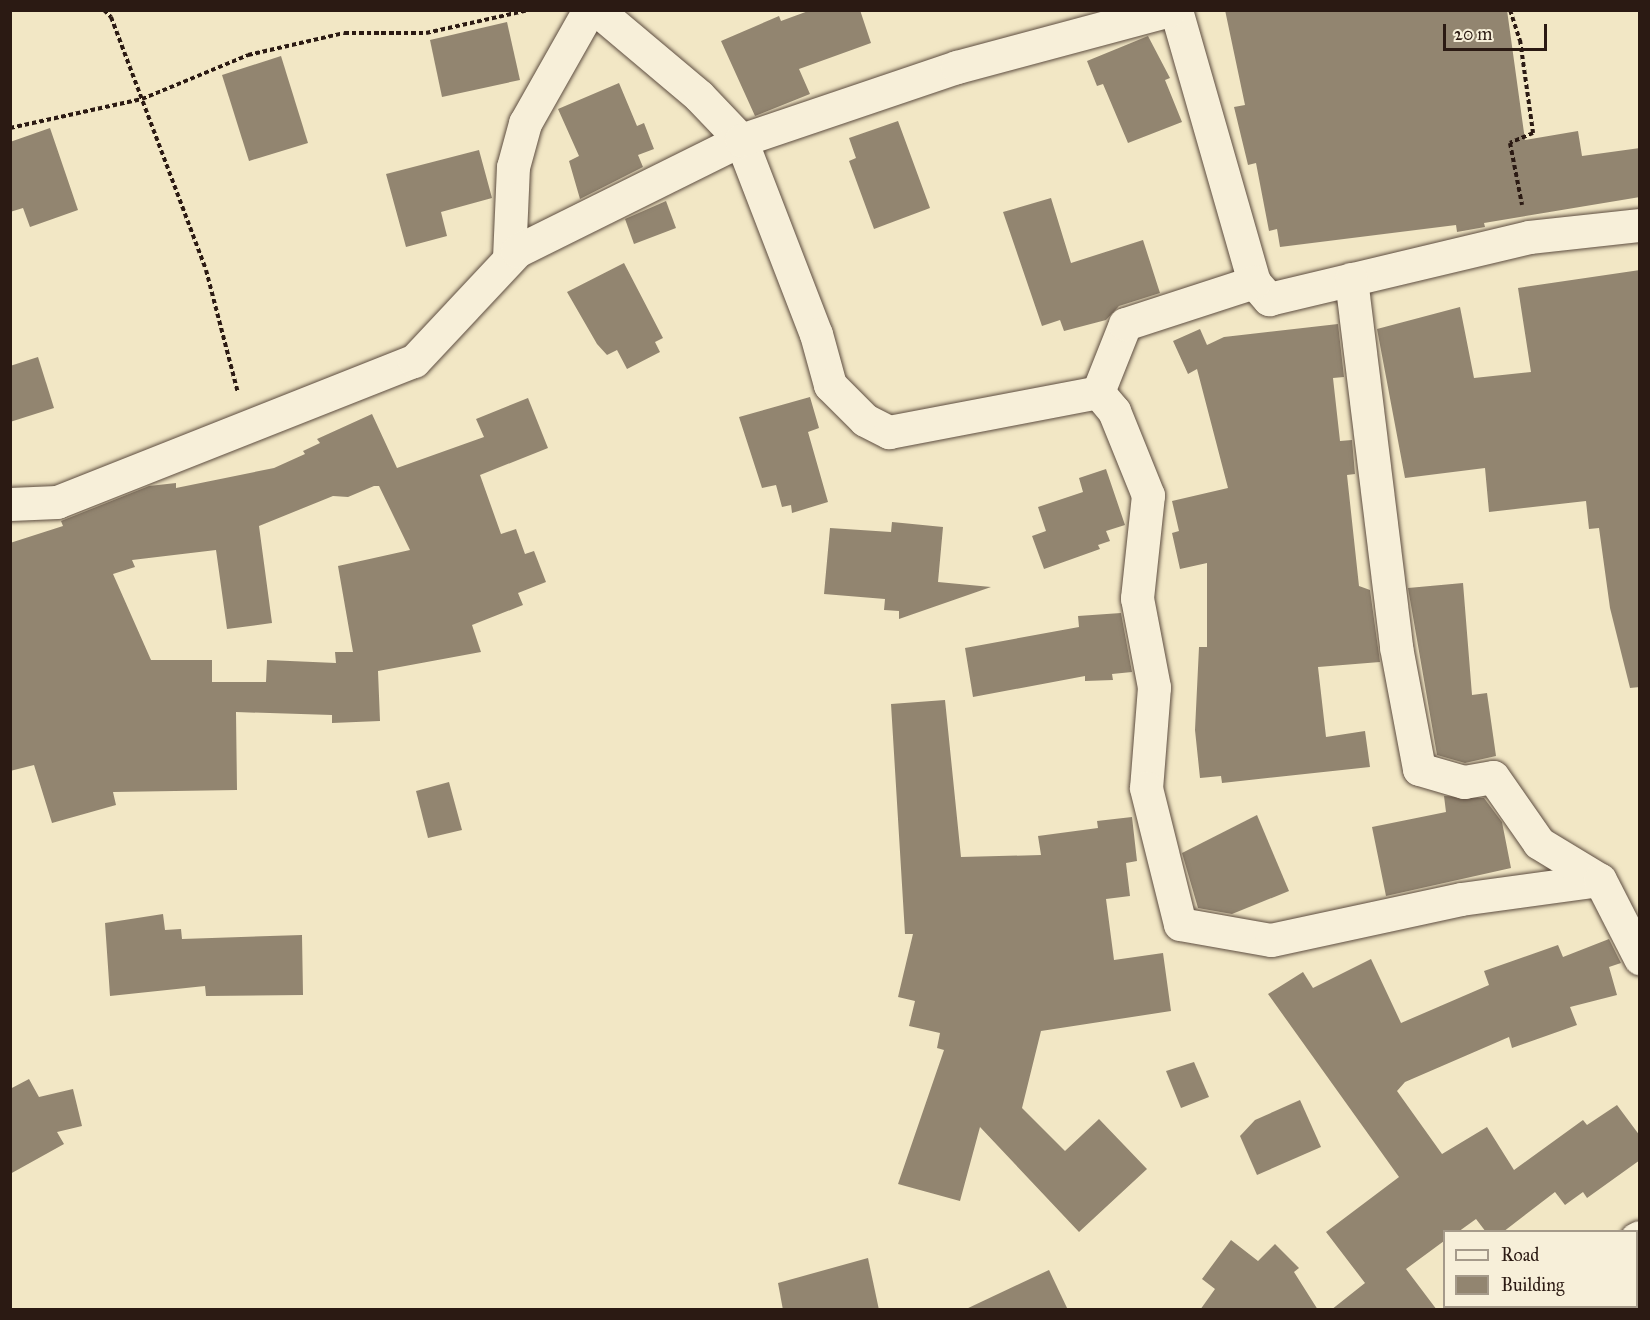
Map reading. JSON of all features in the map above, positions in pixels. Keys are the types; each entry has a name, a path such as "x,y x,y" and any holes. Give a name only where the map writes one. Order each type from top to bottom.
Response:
{"street":[{"path":"509,258 513,167 525,123 589,10"},
{"path":"597,10 699,96 741,140 816,333 830,385 865,420 888,432 1098,392"},
{"path":"10,504 57,502 414,361 509,258 741,140 957,67 1169,10"},
{"path":"1176,10 1254,282 1269,299 1529,237 1640,225"},
{"path":"1351,279 1396,646 1419,769 1464,782 1493,777 1539,843 1600,880 1640,958"},
{"path":"1098,392 1125,324 1254,282"},
{"path":"1098,392 1114,411 1148,495 1137,598 1154,687 1146,788 1180,924 1271,940 1461,899 1600,880"}],"path":[{"path":"104,10 142,99 206,270 247,426"},
{"path":"10,129 142,99 248,55 333,35 426,33 529,10"},
{"path":"1510,10 1520,40 1533,133 1510,143 1529,237"}],"building":[{"path":"811,10 860,10 871,43 799,69 810,94 755,116 721,41 779,16 781,21"},
{"path":"1225,10 1507,10 1525,140 1578,131 1582,156 1640,148 1640,197 1484,223 1485,227 1457,232 1456,225 1280,247 1277,229 1269,231 1256,163 1248,165 1234,107 1245,105"},
{"path":"507,22 520,80 442,97 430,40"},
{"path":"1148,36 1170,78 1165,80 1182,122 1128,143 1103,84 1097,86 1087,61"},
{"path":"281,56 308,143 249,161 222,75"},
{"path":"619,83 637,126 644,123 654,149 638,155 643,167 580,199 569,161 579,156 558,109"},
{"path":"898,121 930,208 874,229 849,161 856,158 849,138"},
{"path":"50,128 78,210 30,227 23,208 10,212 10,142"},
{"path":"479,150 492,198 441,212 447,236 406,247 386,174"},
{"path":"1051,198 1071,263 1143,240 1160,293 1119,306 1106,320 1064,331 1060,320 1042,326 1003,212"},
{"path":"666,201 676,228 634,244 625,219"},
{"path":"624,263 663,338 655,342 660,352 627,369 617,350 607,355 597,344 567,292"},
{"path":"1640,270 1640,687 1630,688 1610,608 1599,528 1589,529 1586,501 1489,512 1485,468 1405,478 1377,329 1460,307 1474,378 1531,372 1518,288"},
{"path":"1338,324 1344,377 1333,378 1340,441 1352,440 1355,474 1347,475 1359,586 1370,590 1380,662 1318,667 1326,737 1365,731 1370,767 1222,783 1221,776 1200,778 1195,730 1199,647 1207,647 1207,563 1180,569 1172,533 1179,531 1172,501 1228,488 1197,369 1188,374 1173,341 1200,329 1207,345 1224,337"},
{"path":"38,357 54,408 10,422 10,366"},
{"path":"810,397 819,428 808,432 828,502 792,513 791,505 782,507 776,485 762,488 739,417"},
{"path":"528,398 548,448 480,475 501,534 516,529 525,554 534,551 546,582 518,593 523,605 472,625 481,652 378,671 380,721 332,723 332,715 236,712 237,790 113,792 116,805 52,823 34,765 10,771 10,543 63,526 61,521 149,486 176,483 176,488 274,468 305,454 303,451 320,443 317,439 372,414 397,468 484,437 476,419","holes":["379,486 410,550 338,566 353,652 335,652 336,663 267,660 266,682 212,682 212,660 151,660 113,574 135,567 132,560 216,550 227,629 272,623 259,526 333,496 348,497"]},
{"path":"1106,469 1125,525 1106,531 1110,541 1098,545 1100,549 1044,569 1032,536 1046,531 1038,507 1083,492 1079,478"},
{"path":"892,522 943,527 938,582 991,587 899,619 899,611 884,610 885,599 824,594 830,528 891,532"},
{"path":"1463,583 1472,695 1487,693 1496,756 1465,763 1437,755 1408,588"},
{"path":"1121,613 1132,672 1112,674 1113,680 1085,681 1085,676 973,697 965,648 1079,627 1078,616"},
{"path":"945,700 961,857 1041,855 1038,836 1098,828 1097,821 1132,817 1137,861 1126,863 1130,896 1106,899 1114,960 1163,953 1171,1011 1041,1031 1022,1108 1065,1151 1099,1119 1147,1169 1079,1232 980,1127 960,1201 898,1184 944,1050 937,1048 940,1033 909,1026 915,1001 898,997 913,934 905,934 891,704"},
{"path":"449,782 462,830 428,838 416,791"},
{"path":"1444,796 1484,798 1502,822 1511,868 1386,896 1372,827 1446,812"},
{"path":"1257,815 1289,891 1232,914 1198,908 1182,853"},
{"path":"163,914 165,930 181,929 182,939 302,935 303,995 206,996 205,986 110,996 105,923"},
{"path":"1609,939 1621,963 1609,967 1617,995 1570,1007 1577,1025 1512,1048 1509,1037 1405,1082 1397,1091 1442,1154 1487,1127 1514,1170 1583,1120 1587,1125 1617,1105 1640,1136 1640,1160 1587,1198 1583,1192 1565,1205 1555,1192 1506,1230 1484,1230 1476,1219 1461,1230 1443,1230 1443,1242 1406,1269 1437,1310 1331,1310 1365,1283 1326,1232 1399,1177 1268,994 1303,972 1313,988 1371,959 1401,1023 1489,985 1484,971 1558,945 1563,957"},
{"path":"1194,1062 1209,1097 1181,1108 1166,1071"},
{"path":"29,1079 39,1097 73,1089 82,1126 57,1132 64,1144 10,1174 10,1089"},
{"path":"1300,1100 1321,1147 1257,1175 1240,1136 1255,1120"},
{"path":"1231,1240 1258,1261 1275,1244 1299,1268 1294,1272 1318,1310 1200,1310 1215,1289 1202,1279"},
{"path":"868,1258 879,1310 783,1310 778,1283"},
{"path":"1049,1270 1068,1310 964,1310"}]}
